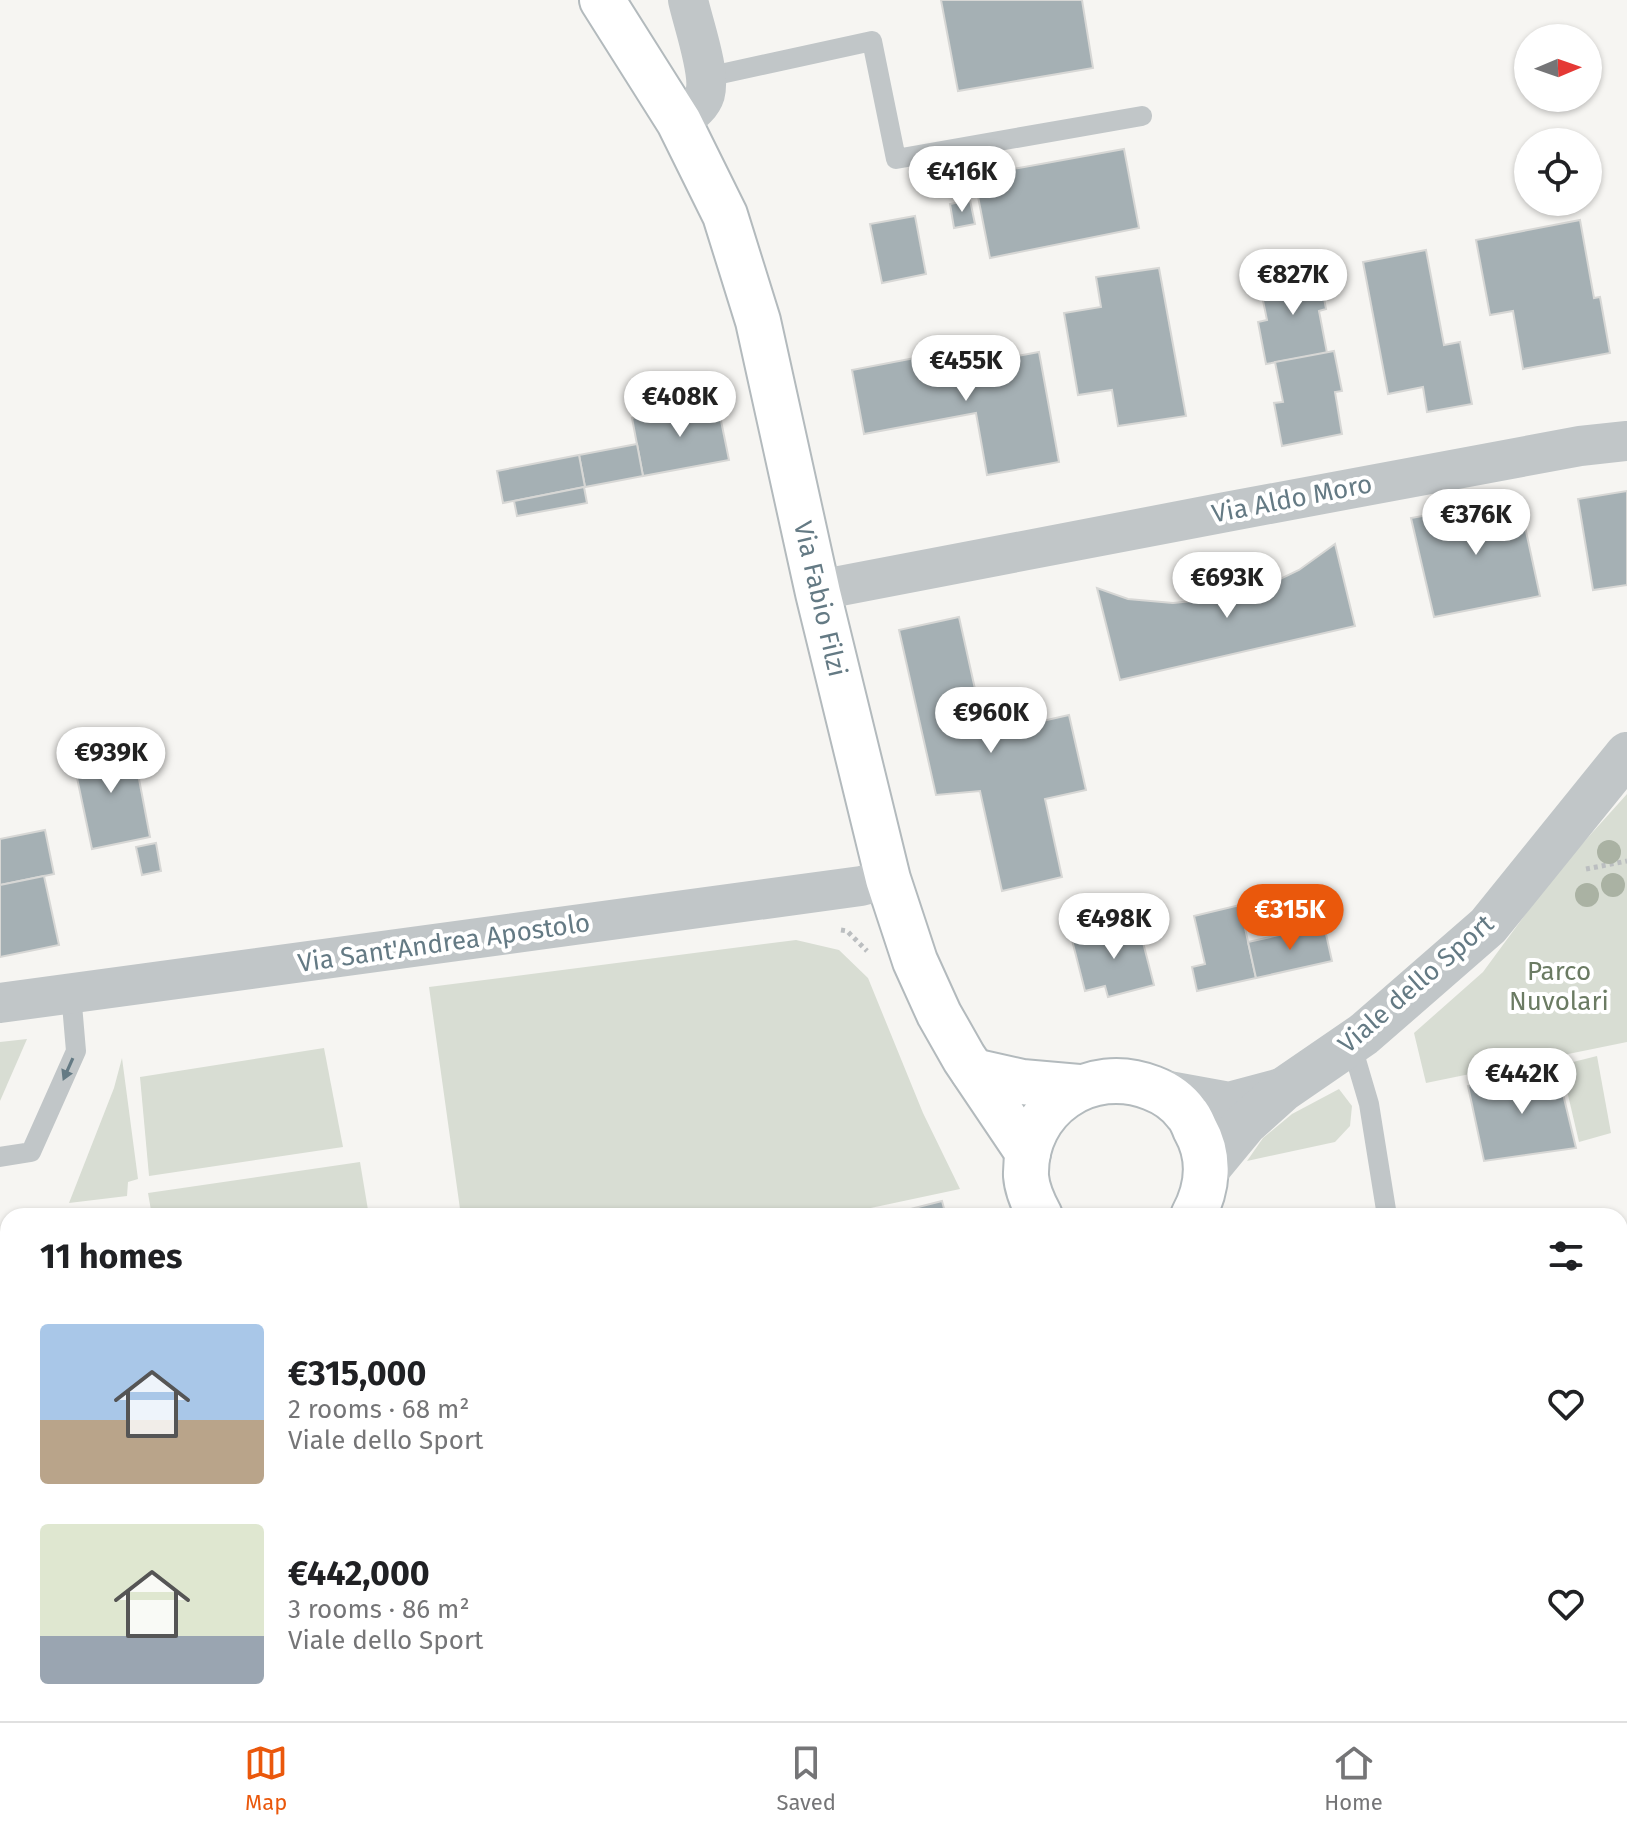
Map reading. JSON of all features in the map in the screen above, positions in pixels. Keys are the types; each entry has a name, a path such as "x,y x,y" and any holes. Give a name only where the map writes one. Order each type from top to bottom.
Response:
{"main road":[{"name":"Via Fabio Filzi","path":"602,0 679,122 725,215 758,321 818,593 888,879 915,961 939,1014 1028,1153"},
{"path":"973,1071 1022,1082 1079,1087 1108,1080 1137,1081 1163,1092 1186,1112 1202,1140 1207,1170 1197,1208"},
{"path":"1036,1208 1026,1177 1028,1153 1038,1126 1055,1103 1079,1087"}],"street":[{"path":"679,122 696,109 705,96 707,77 688,0"},
{"name":"Via Aldo Moro","path":"818,593 840,586 1241,509 1580,446 1627,441"},
{"name":"Viale dello Sport","path":"1207,1170 1245,1124 1284,1089 1351,1043 1488,926 1627,754"},
{"name":"Via Sant'Andrea Apostolo","path":"0,1003 861,886 888,879"},
{"name":"Viale dello Sport","path":"1163,1092 1229,1104 1284,1089"}],"lane":[{"path":"707,77 872,41 896,159 1142,116"},
{"path":"0,1157 31,1152 76,1051 71,993"},
{"path":"1351,1043 1369,1104 1386,1208"}],"path":[{"path":"1584,869 1627,861"},
{"path":"834,929 847,931 869,953"}],"green space":[{"name":"Parco Nuvolari","path":"1627,794 1627,1042 1426,1083 1414,1033 1483,972 1555,874"},
{"path":"796,940 839,950 868,978 923,1113 960,1189 871,1208 460,1208 429,987"},
{"path":"27,1039 0,1101 0,1042"},
{"path":"324,1048 343,1147 149,1176 140,1077"},
{"path":"1597,1056 1611,1133 1579,1142 1561,1065"},
{"path":"122,1058 138,1179 128,1182 127,1196 69,1203 114,1088"},
{"path":"1339,1089 1352,1106 1350,1126 1335,1142 1247,1161 1263,1138 1292,1114"},
{"path":"360,1162 368,1208 151,1208 148,1193"}],"building":[{"path":"941,0 1082,0 1093,68 958,91"},
{"path":"1124,149 1139,228 990,258 974,176"},
{"path":"970,200 975,224 954,228 950,204"},
{"path":"915,216 926,274 882,283 870,224"},
{"path":"1580,220 1594,298 1600,297 1610,353 1523,369 1513,311 1490,315 1476,240"},
{"path":"1426,250 1444,345 1460,342 1472,404 1427,412 1423,387 1388,394 1363,262"},
{"path":"1159,268 1186,416 1118,426 1112,390 1078,395 1064,313 1101,307 1096,277"},
{"path":"1319,270 1326,309 1319,311 1327,353 1266,364 1258,322 1267,320 1259,281"},
{"path":"967,348 970,365 1039,352 1059,462 987,475 976,413 864,434 852,370"},
{"path":"1334,351 1342,391 1335,392 1342,434 1282,446 1274,403 1283,402 1275,362"},
{"path":"717,401 729,460 643,476 632,418"},
{"path":"637,444 643,476 585,487 579,455"},
{"path":"579,455 585,487 503,503 497,471"},
{"path":"584,487 587,503 517,516 514,501"},
{"path":"1627,491 1627,585 1593,590 1578,499"},
{"path":"1519,499 1540,596 1434,617 1411,518"},
{"path":"1335,544 1355,626 1120,680 1097,588 1128,599 1173,603 1222,598 1259,589 1299,570"},
{"path":"959,617 985,734 1069,715 1086,790 1045,799 1062,877 1002,891 980,791 936,795 899,630"},
{"path":"132,742 150,837 92,849 72,754"},
{"path":"45,830 54,874 0,885 0,839"},
{"path":"156,843 161,871 142,875 136,847"},
{"path":"44,876 59,945 0,957 0,885"},
{"path":"1240,905 1256,978 1197,991 1192,967 1205,964 1194,916"},
{"path":"1138,923 1154,985 1108,997 1105,986 1085,991 1072,940"},
{"path":"1324,925 1332,961 1256,978 1248,942"},
{"path":"1557,1069 1576,1148 1484,1161 1468,1086"},
{"path":"942,1201 944,1208 914,1208"}]}
